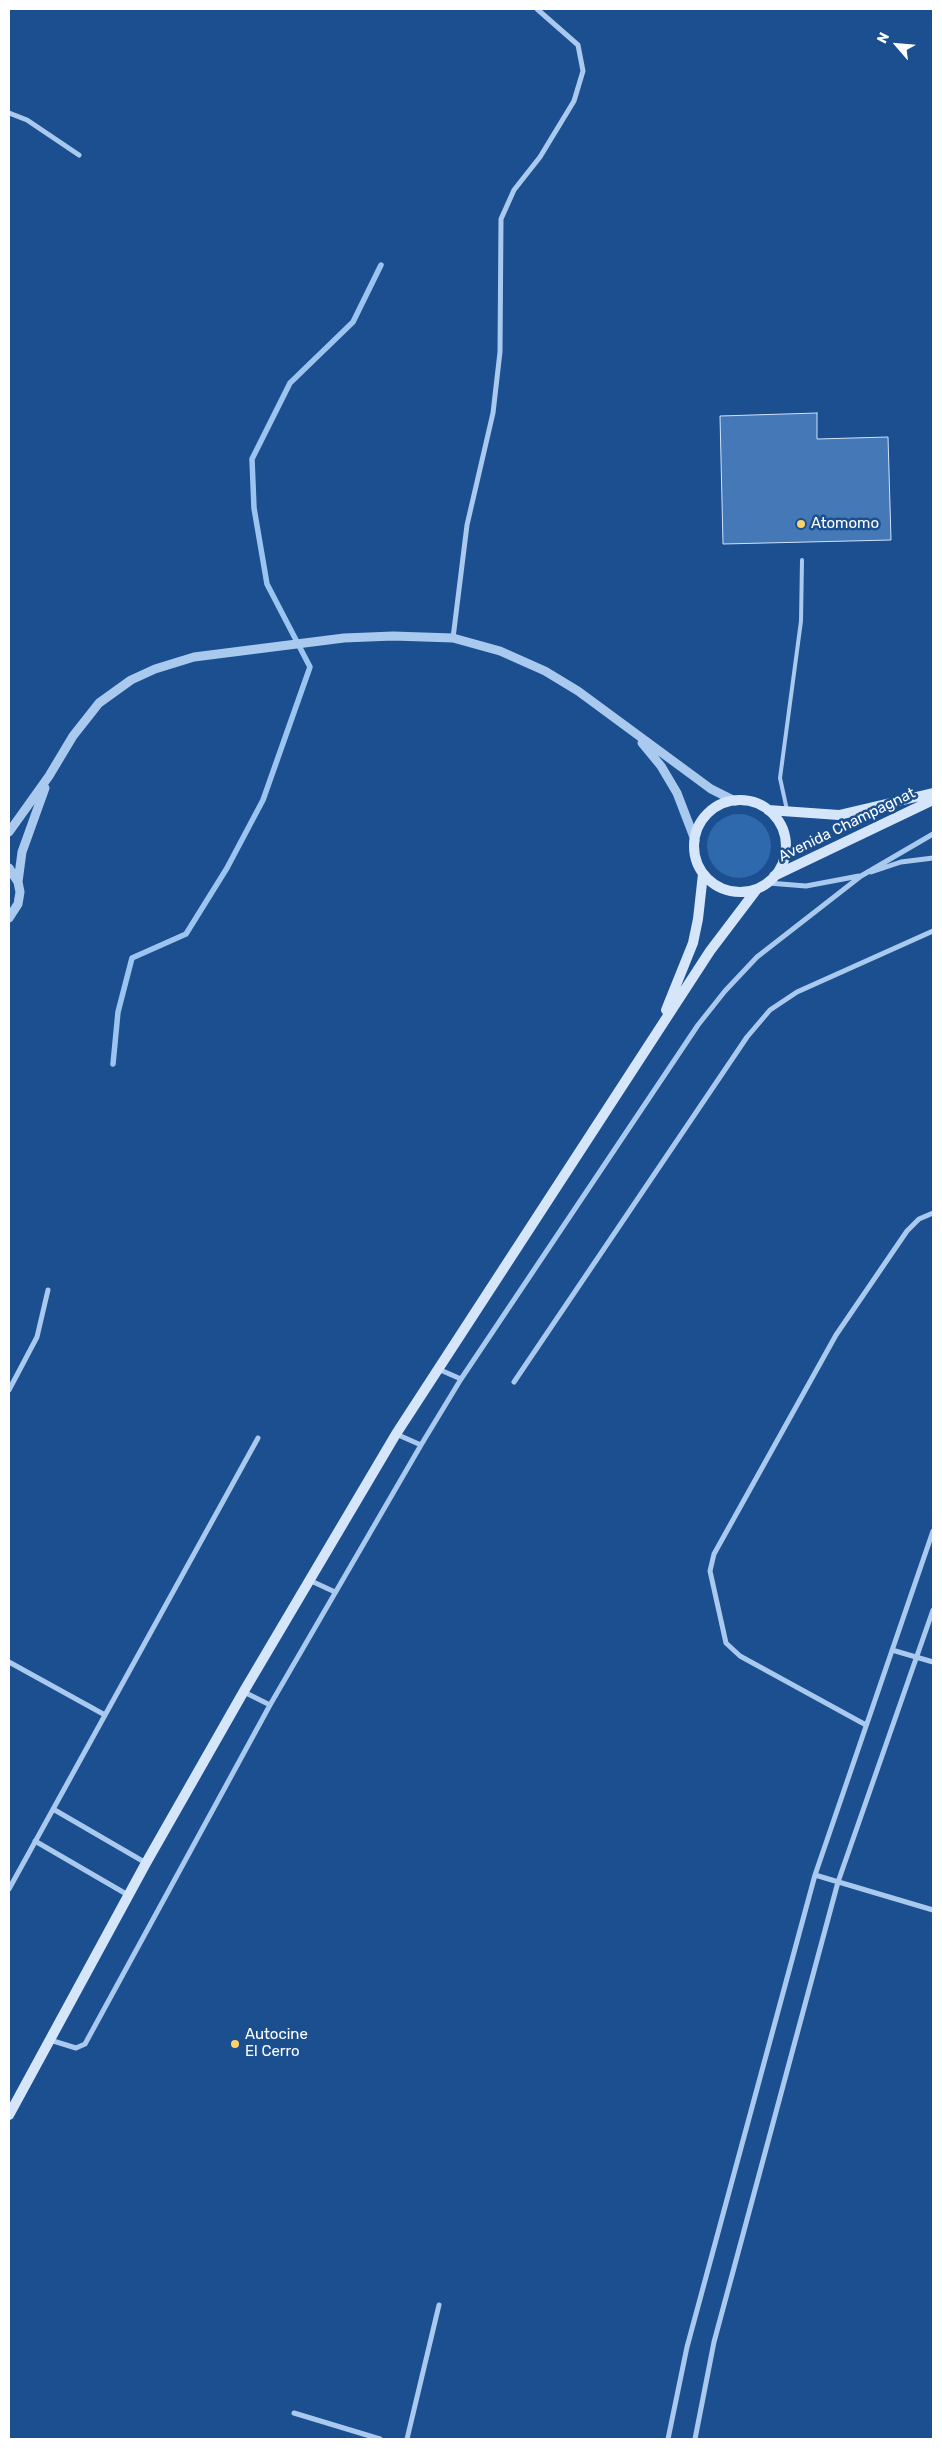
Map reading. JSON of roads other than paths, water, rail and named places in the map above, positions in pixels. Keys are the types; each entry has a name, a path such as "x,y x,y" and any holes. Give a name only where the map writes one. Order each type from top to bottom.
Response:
{"main road":[{"name":"Avenida Champagnat","path":"768,810 839,815 933,793"},
{"name":"Avenida Champagnat","path":"770,880 933,800"},
{"path":"9,2115 146,1863 308,1580 396,1434 710,951 757,889 770,880 782,864 786,841 777,818 768,810 752,802 735,801 723,804 704,818 695,840 694,852 703,874 712,883 733,892 757,889"},
{"path":"658,1032 693,943 698,919 703,874"}],"street":[{"path":"453,638 467,525 494,404 500,352 501,219 514,190 540,157 574,101 583,71 578,45 537,9"},
{"path":"9,113 27,120 79,154"},
{"path":"9,832 49,776 73,736 99,703 131,680 155,669 194,657 344,638 393,636 453,638 500,651 545,671 603,708 632,732 710,789 735,801"},
{"path":"632,732 661,766 677,793 695,840"},
{"path":"9,918 18,904 18,882 22,852 49,776"},
{"path":"50,2039 76,2048 84,2044 270,1705 421,1445 462,1379 698,1025 725,990 758,957 861,876 933,834"},
{"path":"770,880 806,886 861,876 901,862 933,858"},
{"path":"9,868 18,882"},
{"path":"514,1382 747,1038 770,1010 797,992 933,930"},
{"path":"866,1725 740,1656 726,1643 710,1571 714,1554 836,1335 907,1231 919,1220 933,1213"},
{"path":"9,1390 37,1337 48,1290"},
{"path":"438,1369 462,1379"},
{"path":"396,1434 421,1445"},
{"path":"9,1889 258,1438"},
{"path":"668,2439 687,2347 815,1875 933,1531"},
{"path":"308,1580 335,1592"},
{"path":"695,2439 714,2342 838,1882 933,1610"},
{"path":"892,1650 933,1662"},
{"path":"9,1662 105,1715"},
{"path":"244,1691 270,1705"},
{"path":"53,1809 146,1863"},
{"path":"35,1841 128,1895"},
{"path":"815,1875 933,1910"},
{"path":"407,2439 439,2305"},
{"path":"294,2413 380,2439"}],"lane":[{"path":"788,812 780,778 800,621 802,560"}],"waterway":[{"path":"113,1064 118,1012 132,958 186,934 227,868 263,800 310,667 267,584 254,508 252,459 290,383 353,322 381,265"}],"place":[{"name":"Atomomo","path":"801,524"},
{"name":"Autocine El Cerro","path":"235,2044"}]}
